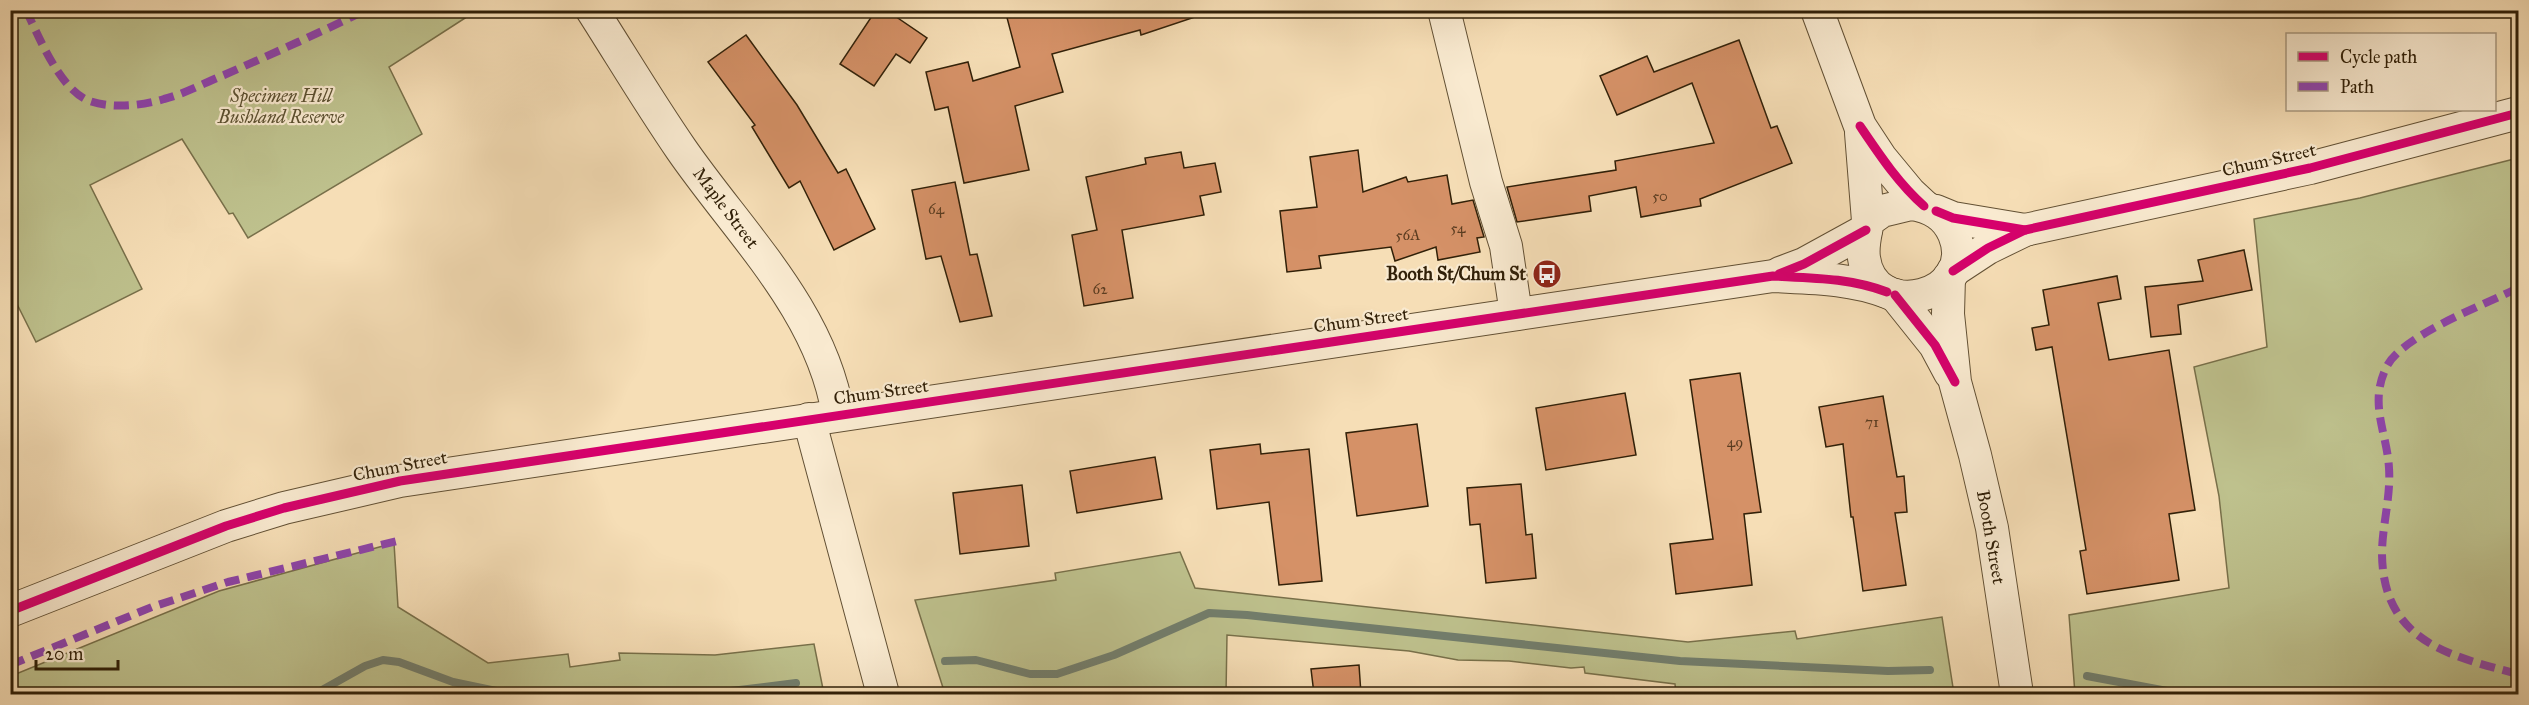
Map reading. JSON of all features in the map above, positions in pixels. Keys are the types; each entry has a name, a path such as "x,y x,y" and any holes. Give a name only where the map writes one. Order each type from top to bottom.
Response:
{"street":[{"name":"Maple Street","path":"592,10 682,150 760,252 796,308 824,359 834,385 824,417 883,694"},
{"path":"1444,10 1486,182 1506,246 1516,314"},
{"path":"1817,10 1860,126 1881,158 1910,193 1945,219 1956,238 1958,250 1951,274 1936,291 1912,298 1891,293 1876,283 1868,271 1864,258 1867,225 1860,126"},
{"name":"Chum Street","path":"1951,274 1988,248 2025,230 2310,168 2518,113"},
{"path":"1867,225 1882,211 1898,206 1911,204 1930,209"},
{"name":"Chum Street","path":"1930,209 1953,218 2025,230"},
{"name":"Chum Street","path":"1773,276 1804,264 1867,225"},
{"name":"Booth Street","path":"1951,274 1948,314 1955,382 1976,455 1992,528 2016,694"},
{"name":"Chum Street","path":"10,611 226,526 284,508 400,481 1773,276 1837,279 1862,283 1891,293"},
{"name":"Booth Street","path":"1891,293 1935,345 1955,382"}],"green space":[{"name":"Specimen Hill Bushland Reserve","path":"11,10 476,11 389,67 422,134 248,238 233,213 229,214 182,139 90,185 142,289 36,342 11,292"},
{"path":"2518,158 2518,694 2075,694 2069,615 2229,588 2219,496 2194,367 2267,347 2254,219 2360,198"},
{"path":"394,543 398,607 488,663 568,654 570,667 620,660 619,653 715,655 814,644 824,694 11,694 11,676 219,591"},
{"path":"1180,552 1195,588 1688,642 1795,631 1797,639 1942,617 1954,694 1676,694 1675,684 1585,673 1584,667 1571,668 1509,661 1458,660 1409,651 1227,635 1226,694 945,694 915,600 1056,580 1055,573"}],"building":[{"path":"876,10 886,10 927,38 910,63 896,54 874,86 840,64"},
{"path":"1005,10 1201,10 1201,15 1141,35 1140,30 1052,54 1063,92 1015,106 1029,170 964,183 948,107 935,110 926,72 968,62 973,81 1020,67"},
{"path":"746,35 797,105 838,173 846,169 875,229 834,250 800,181 789,188 752,127 755,125 708,62"},
{"path":"1739,40 1771,128 1777,126 1792,163 1700,199 1701,206 1641,217 1636,187 1589,196 1591,211 1517,222 1507,187 1616,170 1615,161 1714,143 1692,83 1617,115 1600,76 1647,56 1654,72"},
{"path":"1358,150 1363,192 1406,177 1408,182 1447,175 1452,204 1473,200 1484,237 1477,238 1480,252 1438,260 1436,247 1395,261 1391,247 1319,256 1321,268 1287,272 1280,211 1317,207 1310,157"},
{"path":"1181,152 1184,168 1215,163 1221,192 1200,196 1204,215 1122,230 1133,298 1084,306 1072,235 1097,230 1086,177 1146,164 1145,158"},
{"path":"955,182 970,255 977,254 992,316 960,322 941,256 926,259 912,190"},
{"path":"2244,250 2252,290 2178,305 2181,334 2151,337 2145,287 2203,281 2198,260"},
{"path":"2117,276 2121,299 2098,303 2109,360 2169,350 2195,510 2169,514 2179,580 2087,594 2080,551 2086,550 2052,347 2036,350 2032,328 2049,325 2043,290"},
{"path":"1740,373 1761,512 1744,514 1752,585 1676,594 1670,544 1713,539 1690,380"},
{"path":"1625,393 1636,455 1546,470 1536,408"},
{"path":"1883,396 1897,477 1904,476 1907,512 1895,513 1906,585 1863,591 1853,517 1851,517 1843,444 1826,447 1819,407"},
{"path":"1417,424 1428,506 1357,516 1346,433"},
{"path":"1260,444 1261,454 1309,449 1322,581 1279,585 1269,502 1217,509 1210,450"},
{"path":"1155,457 1162,499 1077,513 1070,471"},
{"path":"1521,484 1526,535 1532,534 1536,578 1486,583 1480,524 1470,525 1467,488"},
{"path":"1022,485 1029,546 960,554 953,493"},
{"path":"1359,665 1361,694 1314,694 1311,669"}],"waterway":[{"path":"945,661 976,660 1030,674 1057,674 1114,655 1209,613 1247,615 1680,661 1888,671 1930,670"},
{"path":"315,694 365,666 383,660 399,662 453,682 511,694"},
{"path":"2087,676 2183,694"},
{"path":"706,694 796,683"}],"marked path":[{"path":"26,10 51,60 67,84 77,94 96,103 126,106 172,97 366,10"},
{"path":"2518,288 2447,321 2410,343 2396,354 2387,366 2379,392 2380,417 2389,468 2382,554 2385,583 2394,607 2407,625 2424,640 2468,660 2518,674"},
{"path":"10,665 152,607 228,582 397,541"}],"cycle path":[{"path":"1953,271 1988,248 2025,230 2310,168 2518,113"},
{"path":"1860,126 1897,178 1924,206"},
{"path":"1936,211 1953,218 2025,230"},
{"path":"1779,274 1804,264 1866,230"},
{"path":"10,611 226,526 284,508 400,481 1773,276 1845,281 1887,292"},
{"path":"1895,295 1935,345 1955,382"}],"place":[{"name":"Booth St/Chum St","path":"1547,274"}]}
